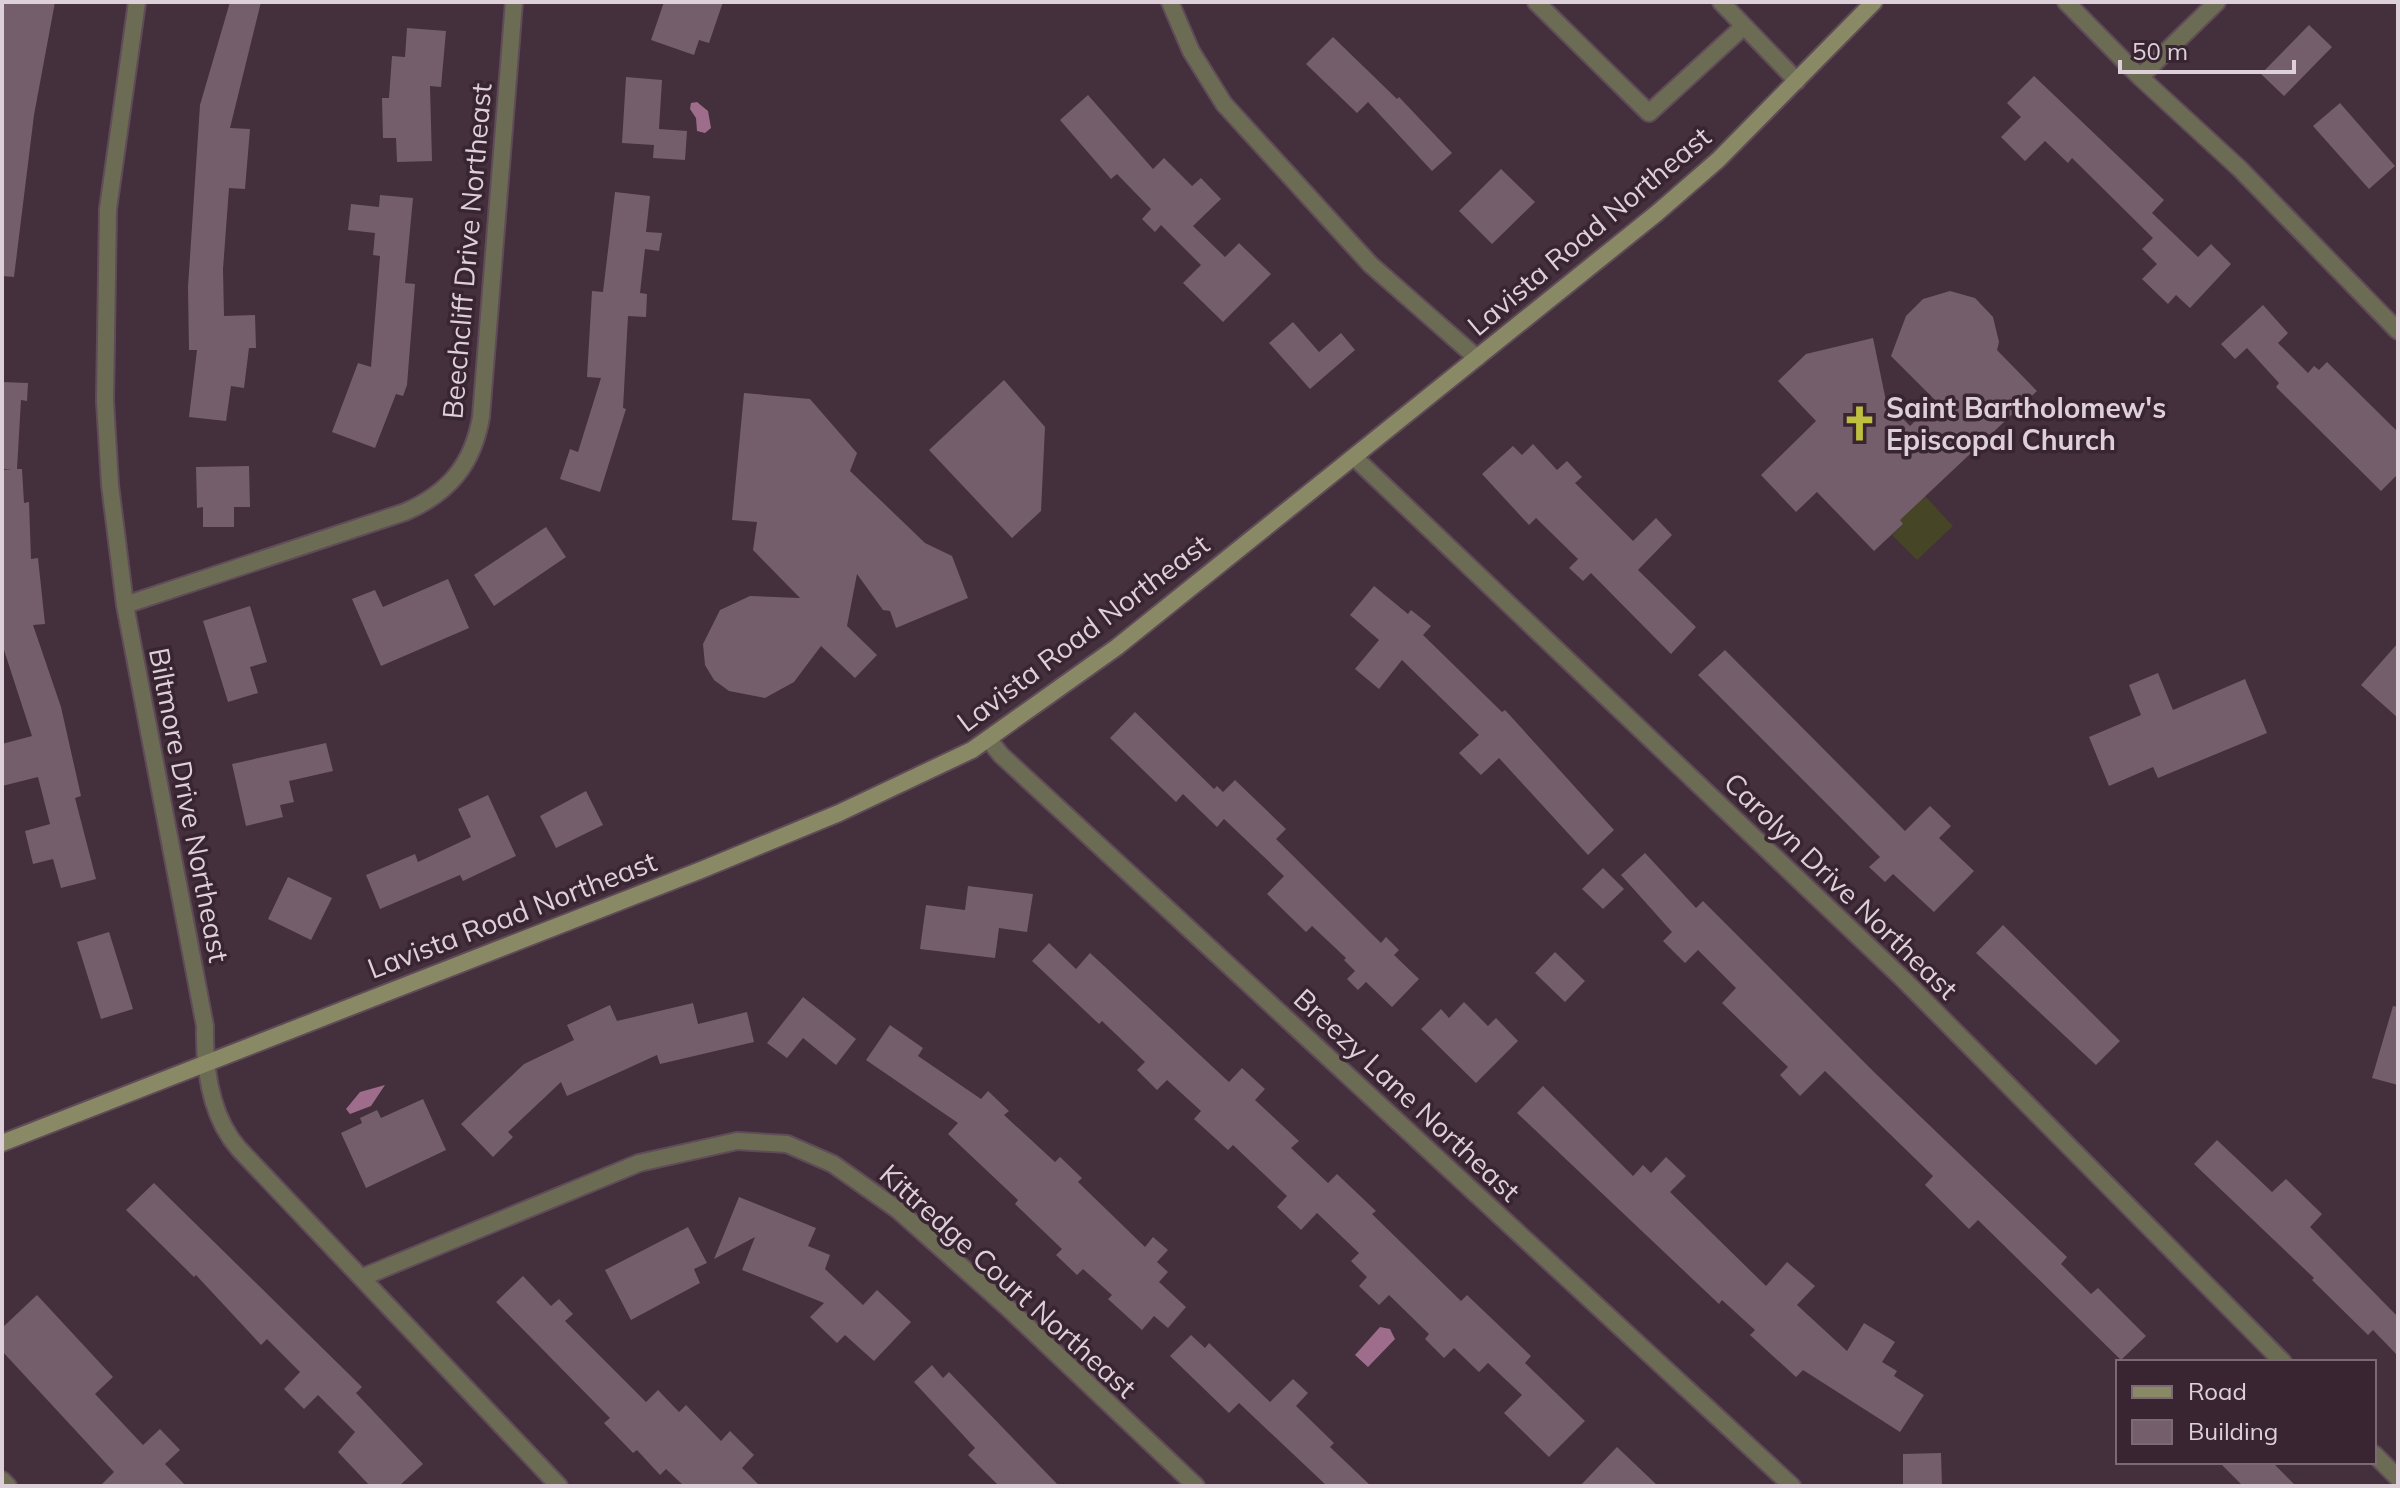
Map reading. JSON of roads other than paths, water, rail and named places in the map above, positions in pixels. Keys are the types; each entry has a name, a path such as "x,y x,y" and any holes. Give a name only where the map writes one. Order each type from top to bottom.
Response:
{"main road":[{"name":"Lavista Road Northeast","path":"2,1143 813,824 989,740 1117,647 1667,204 1718,160 1874,2"}],"street":[{"name":"Biltmore Drive Northeast","path":"137,2 108,209 107,429 125,605 202,1011 216,1112 229,1137 559,1486"},
{"name":"Beechcliff Drive Northeast","path":"125,605 405,512 433,498 466,465 481,417 514,2"},
{"path":"1170,2 1191,51 1224,104 1371,265 1477,358"},
{"path":"1536,2 1649,113 1743,27"},
{"path":"1721,2 1797,81"},
{"path":"2066,2 2140,77 2240,169 2398,331"},
{"path":"2140,77 2217,2"},
{"name":"Carolyn Drive Northeast","path":"1354,457 1902,978 2281,1360"},
{"name":"Breezy Lane Northeast","path":"989,740 1001,755 1792,1486"},
{"name":"Kittredge Court Northeast","path":"363,1277 639,1163 737,1141 787,1144 833,1164 898,1210 1007,1307 1196,1486"},
{"path":"2376,1456 2398,1478"},
{"path":"2,1480 8,1486"}],"place":[{"name":"Saint Bartholomew's Episcopal Church","path":"1860,424"}]}
